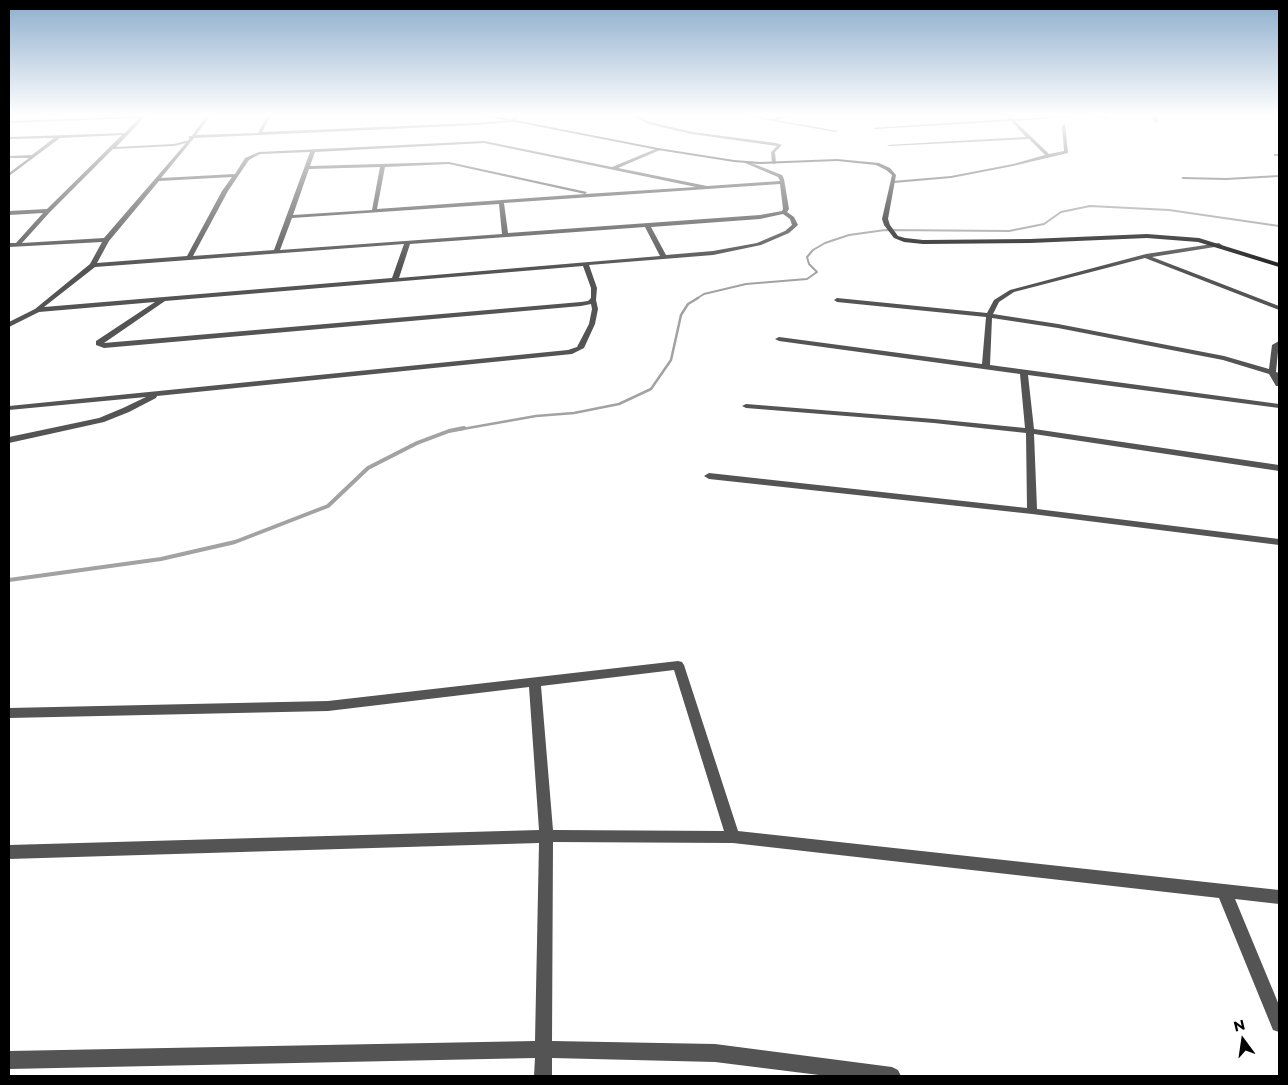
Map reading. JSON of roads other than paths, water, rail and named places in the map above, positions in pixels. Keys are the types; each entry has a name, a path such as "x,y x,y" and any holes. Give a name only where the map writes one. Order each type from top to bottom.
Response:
{"street":[{"path":"9,175 19,167"},
{"path":"17,244 94,167"},
{"path":"9,325 37,310 92,265 106,240 168,167"},
{"path":"189,258 225,191 242,167"},
{"path":"276,252 307,168 342,167"},
{"path":"374,211 383,167"},
{"path":"469,167 597,196"},
{"path":"605,167 710,188"},
{"path":"756,167 780,176 786,209 784,212"},
{"path":"881,167 888,169 894,175 894,182 886,209 886,225 896,237 923,242 947,242 1147,236 1199,240 1279,265"},
{"path":"894,182 948,177 1004,167"},
{"path":"157,180 236,175"},
{"path":"1183,178 1226,179 1279,176"},
{"path":"290,217 782,182"},
{"path":"501,202 505,235"},
{"path":"9,213 48,211"},
{"path":"37,310 713,253 759,244 787,232 795,225 792,218 784,212 760,217 92,265"},
{"path":"647,225 664,257"},
{"path":"9,245 106,240"},
{"path":"395,279 408,242"},
{"path":"986,367 989,316 996,301 1012,290 1146,256 1219,245"},
{"path":"1146,256 1279,308"},
{"path":"9,408 569,352 580,348 592,324 595,309 592,300 594,288 585,264"},
{"path":"165,299 99,343 104,346 525,310 581,304 592,300"},
{"path":"837,300 989,316 1058,326 1224,358 1276,374"},
{"path":"779,339 1279,406"},
{"path":"1279,343 1276,345 1276,374 1279,384"},
{"path":"1024,372 1030,431 1032,511"},
{"path":"9,440 101,420 126,410 158,393"},
{"path":"746,406 934,421 1030,431 1279,468"},
{"path":"709,476 1032,511 1279,542"},
{"path":"9,713 328,706 678,665 733,837"},
{"path":"534,682 546,836 544,1076"},
{"path":"9,852 546,836 733,837 1279,897"},
{"path":"1224,892 1279,1024"},
{"path":"9,1060 544,1049 715,1053 892,1076"}],"waterway":[{"path":"696,299 704,294 746,284 807,279 817,272 809,264 807,257 813,250 825,243 849,235 885,230 1009,231 1044,224 1061,212 1090,206 1169,210 1279,226"},
{"path":"457,430 536,416 574,413 619,404 651,389 671,360 681,315 688,304 698,298"},
{"path":"9,580 161,559 235,542 328,506 368,468 417,443 449,431 464,428"}]}
